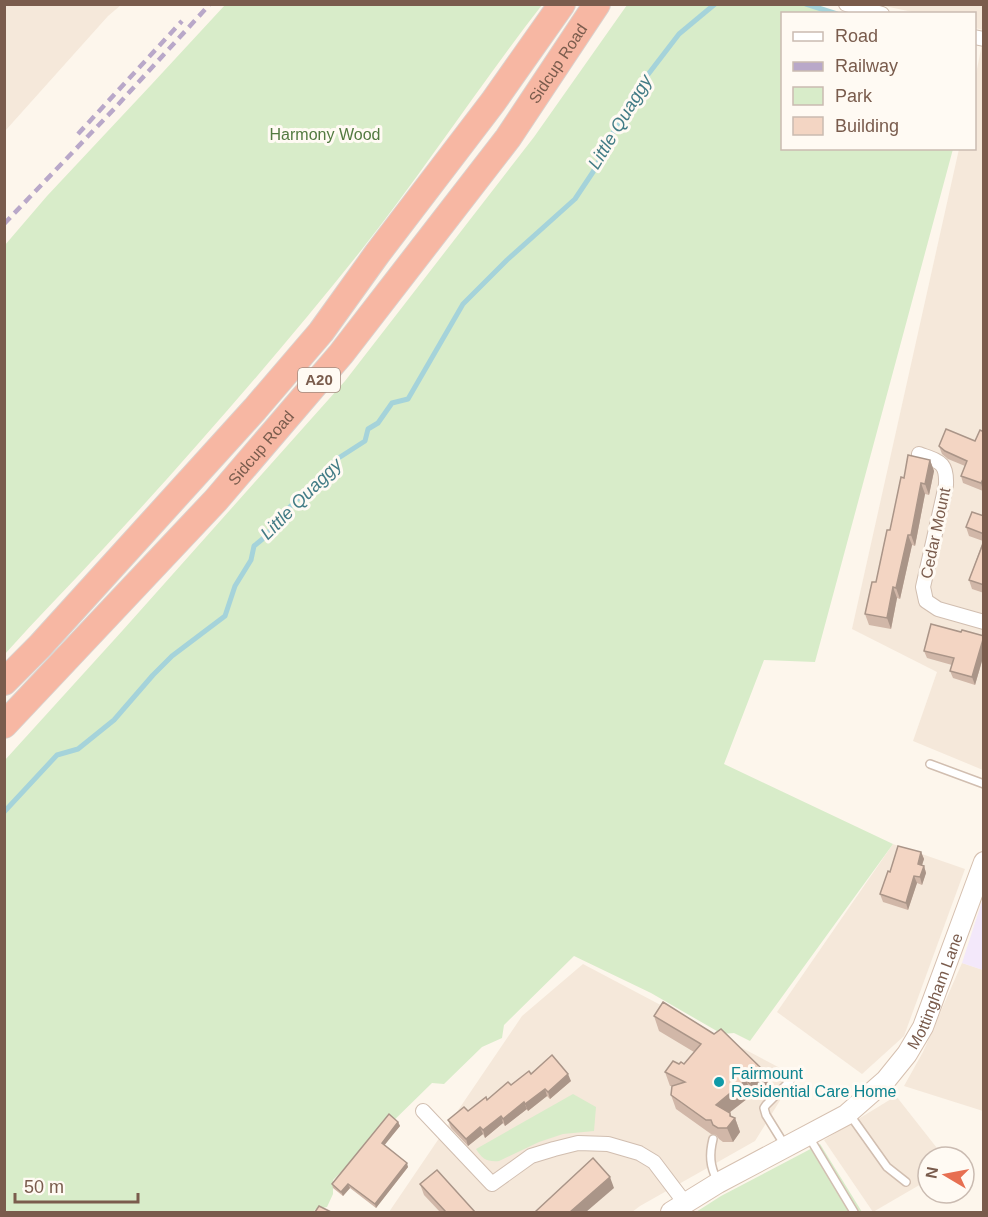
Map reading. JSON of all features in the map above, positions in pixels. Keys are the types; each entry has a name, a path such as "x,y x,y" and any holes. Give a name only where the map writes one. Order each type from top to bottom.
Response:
{"highway":[{"name":"Sidcup Road","path":"4,682 40,646 255,409 321,332 377,254 493,102 561,4"},
{"name":"Sidcup Road","path":"4,725 216,500 341,354 508,138 597,4"}],"street":[{"path":"848,5 874,12"},
{"name":"Cedar Mount","path":"919,454 940,462 946,472 946,485 923,587 926,601 938,609 984,622"},
{"name":"Mottingham Lane","path":"678,1208 718,1183 848,1113 886,1080 923,1027 984,862"},
{"path":"423,1111 492,1184 531,1156 578,1143 608,1144 639,1153 654,1162 678,1208"}],"lane":[{"path":"930,764 984,784"},
{"path":"785,1147 764,1111 766,1105 790,1081"},
{"path":"848,1113 887,1167 906,1182"},
{"path":"808,1135 854,1212"},
{"path":"713,1139 710,1162 718,1183"}],"shaded area":[{"path":"5,4 121,5 108,16 5,131"},
{"path":"880,5 983,5 983,30 976,28 976,12 912,12"},
{"path":"983,39 983,770 913,741 937,672 852,629 959,150 976,150 976,74"},
{"path":"893,844 965,869 904,1036 862,1074 777,1012"},
{"path":"983,898 983,970 962,963"},
{"path":"962,963 983,970 983,1111 904,1086 923,1052"},
{"path":"583,964 795,1076 755,1141 632,1212 389,1212 522,1016"},
{"path":"896,1096 935,1145 916,1145 916,1187 873,1212 824,1140"}],"green space":[{"path":"799,4 828,12 781,12 781,150 953,150 815,662 764,660 724,764 893,844 750,1041 734,1033 722,1034 651,993 574,956 504,1025 502,1038 482,1047 444,1084 432,1083 333,1180 333,1194 327,1207 314,1210 317,1212 5,1212 5,760 345,381 534,137 627,5"},
{"name":"Harmony Wood","path":"225,5 542,5 383,222 297,328 170,476 5,654 5,245 47,196"},
{"path":"573,1094 596,1107 594,1131 563,1134 539,1142 499,1161 485,1159 476,1149"},
{"path":"820,1144 862,1212 696,1212 721,1196"}],"building":[{"path":"946,429 975,441 980,430 984,432 984,477 981,483 961,476 967,461 939,446"},
{"path":"908,455 930,460 925,484 921,483 911,535 908,535 887,618 865,614 872,582 876,582 887,530 890,530"},
{"path":"972,512 984,516 984,534 966,527"},
{"path":"984,541 984,585 969,580"},
{"path":"931,624 984,636 972,677 950,671 954,658 924,651"},
{"path":"898,846 921,852 918,864 924,866 920,877 914,876 906,903 880,894"},
{"name":"Fairmount Residential Care Home","path":"663,1002 714,1034 721,1029 764,1071 750,1084 746,1080 716,1105 735,1118 727,1128 718,1128 711,1120 706,1120 671,1095 672,1086 685,1082 665,1072 673,1061 684,1064 701,1044 654,1016"},
{"path":"552,1055 568,1074 548,1092 545,1089 503,1119 501,1116 483,1130 480,1127 466,1139 448,1120 464,1107 468,1111 486,1097 487,1100 508,1082 511,1085 529,1071 531,1074"},
{"path":"389,1114 398,1122 382,1143 407,1163 375,1204 348,1184 341,1192 332,1184"},
{"path":"593,1158 610,1177 570,1212 535,1212"},
{"path":"437,1170 475,1212 446,1212 420,1184"},
{"path":"319,1206 331,1212 315,1212"}],"waterway":[{"name":"Little Quaggy","path":"4,812 57,755 78,749 114,720 172,656 225,616 235,586 251,560 254,546 337,459 365,441 368,429 378,423 392,403 408,399 463,304 507,260 575,199 593,172 643,81 679,34 715,4"},
{"path":"806,4 831,12"}],"railway":[{"path":"4,224 210,4"},
{"path":"78,134 182,21"}],"place":[{"name":"Fairmount Residential Care Home","path":"719,1082"}]}
